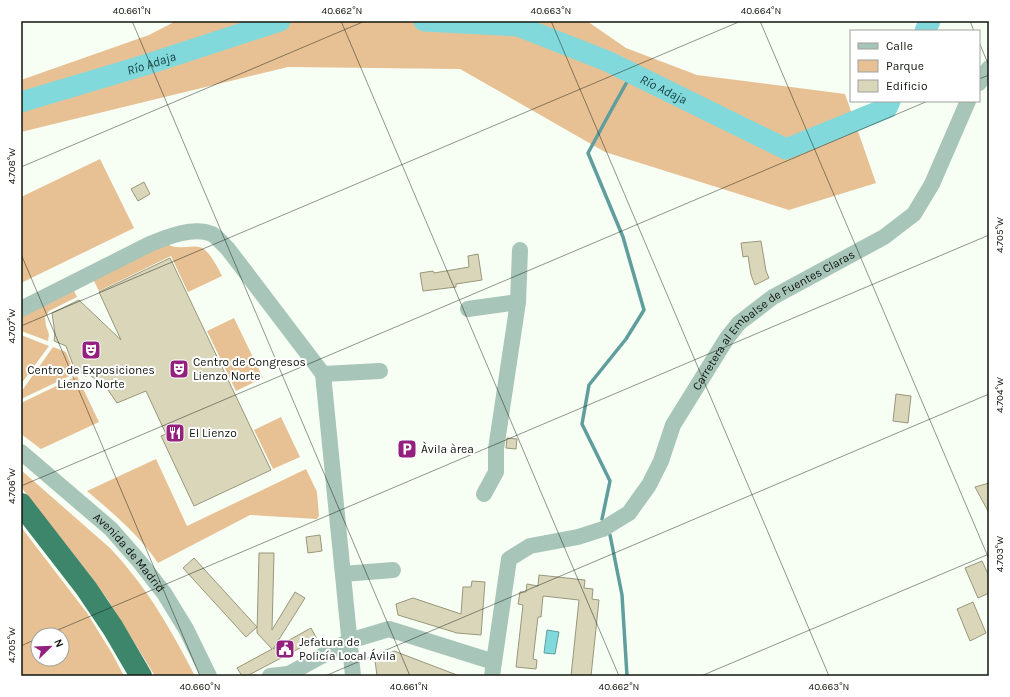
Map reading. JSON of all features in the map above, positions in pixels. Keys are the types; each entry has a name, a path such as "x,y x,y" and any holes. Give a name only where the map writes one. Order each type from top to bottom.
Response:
{"highway":[{"path":"21,504 86,588 113,628 141,676"}],"street":[{"path":"980,82 989,68"},
{"name":"Carretera al Embalse de Fuentes Claras","path":"493,669 509,559 530,546 578,537 603,528 629,513 649,485 661,461 673,425 727,338 739,323 773,297 884,237 914,214 932,184 968,102"},
{"path":"21,309 162,239 196,231 213,234 228,249 324,374 353,676"},
{"path":"484,494 496,472 496,449 518,302 520,250"},
{"path":"468,309 518,302"},
{"path":"324,374 380,371"},
{"name":"Avenida de Madrid","path":"21,452 111,529 139,561 164,592 186,630 209,676"},
{"path":"343,574 393,570"},
{"path":"270,676 286,675 349,641 389,629 493,669"}],"green space":[{"path":"176,21 587,21 626,48 697,75 845,94 876,183 789,210 605,152 460,69 288,67 21,132 21,80 149,35"},
{"path":"100,159 134,228 21,283 21,197"},
{"path":"165,243 175,247 194,246 202,248 211,257 222,276 188,292 171,256 99,291 93,279"},
{"path":"73,288 77,297 49,311 45,317 49,334 48,341 21,331 21,314"},
{"path":"234,318 263,378 236,391 207,331"},
{"path":"21,335 49,346 21,384"},
{"path":"53,347 66,352 72,366 78,372 21,399 21,392"},
{"path":"77,376 99,422 41,449 21,434 21,403"},
{"path":"281,417 300,457 273,469 254,430"},
{"path":"156,459 187,526 306,469 317,492 319,516 317,519 250,515 158,563 143,543 116,516 87,491"},
{"path":"21,470 110,548 122,561 144,589 160,613 195,676 155,676 108,600 21,487"},
{"path":"21,527 87,613 124,676 21,676"}],"water":[{"path":"547,630 559,632 555,654 544,653"}],"building":[{"path":"144,182 150,194 138,201 131,189"},
{"path":"761,241 766,271 769,278 755,285 751,275 748,256 743,257 741,243"},
{"path":"478,254 482,280 456,284 456,287 423,291 420,273 433,271 434,273 469,267 468,256"},
{"name":"Centro de Congresos Lienzo Norte","path":"170,258 271,470 194,506 161,436 166,434 146,391 117,403 108,390 90,375 85,376 73,365 66,346 54,341 55,334 52,313 79,300 121,340 99,292"},
{"path":"896,394 911,396 908,423 893,421"},
{"path":"507,438 517,439 516,449 506,448"},
{"path":"989,483 989,513 975,487"},
{"path":"320,535 322,551 308,553 306,537"},
{"path":"259,553 274,553 272,630 295,592 305,598 273,649 311,628 317,639 247,676 242,676 237,668 272,649 257,633"},
{"path":"194,558 257,627 246,637 183,568"},
{"path":"982,561 989,576 989,593 978,598 965,568"},
{"path":"539,575 585,580 584,588 593,589 592,599 599,600 591,676 571,676 579,600 543,596 541,617 538,617 533,659 537,660 536,669 516,667 523,605 518,604 520,592 526,592 527,584 538,586"},
{"path":"472,581 485,582 481,635 457,633 398,615 396,604 413,598 461,614 463,587 471,587"},
{"path":"973,602 986,633 970,641 957,609"},
{"path":"394,651 457,676 377,676 375,660"}],"waterway":[{"name":"Río Adaja","path":"21,102 145,65 280,21"},
{"name":"Río Adaja","path":"424,21 518,26 607,61 786,149 887,108 890,102"},
{"name":"Río Adaja","path":"926,30 930,21"},
{"path":"602,519 610,481 582,424 589,385 626,339 644,310 623,237 588,153 632,73"},
{"path":"610,535 622,595 627,676"}],"place":[{"name":"Centro de Exposiciones Lienzo Norte","path":"91,350"},
{"name":"Centro de Congresos Lienzo Norte","path":"179,369"},
{"name":"El Lienzo","path":"175,433"},
{"name":"Àvila àrea","path":"407,449"},
{"name":"Jefatura de Policía Local Ávila","path":"285,649"}]}
